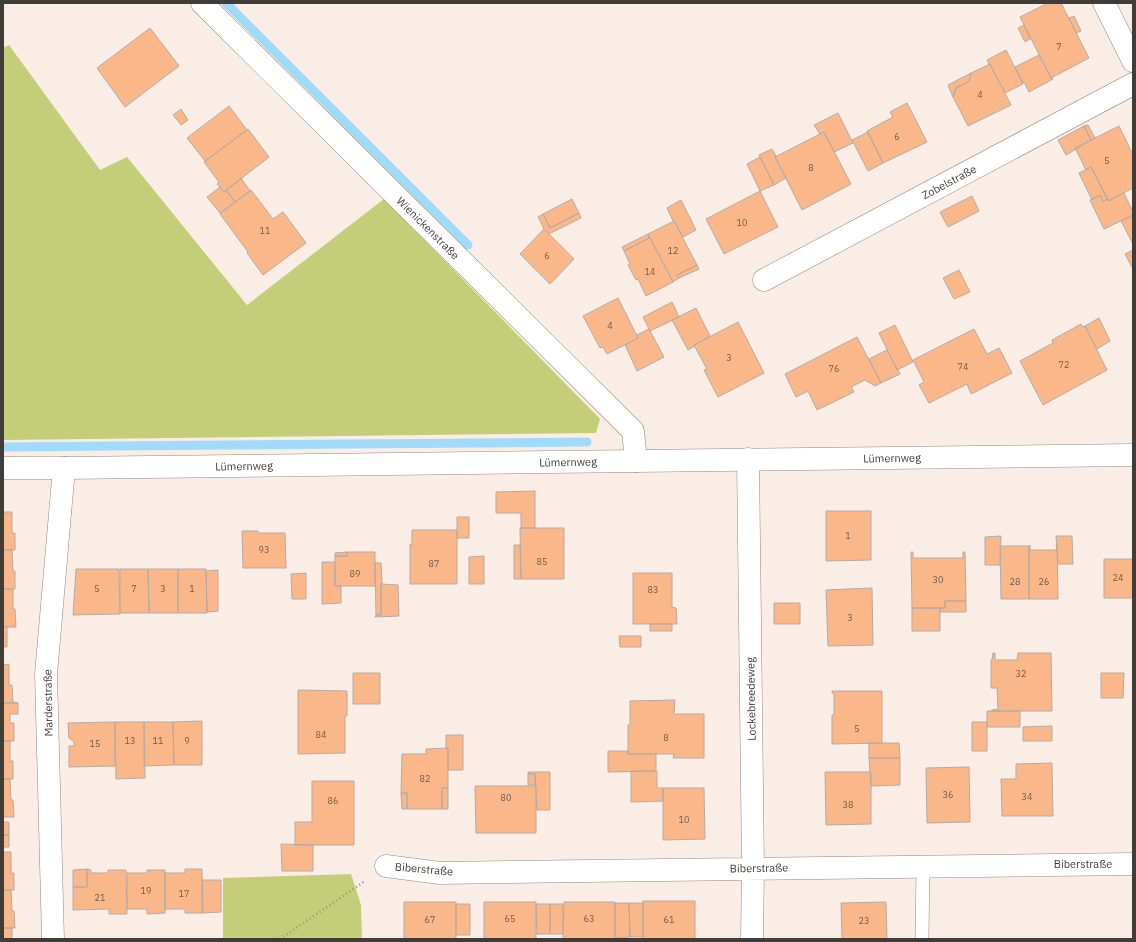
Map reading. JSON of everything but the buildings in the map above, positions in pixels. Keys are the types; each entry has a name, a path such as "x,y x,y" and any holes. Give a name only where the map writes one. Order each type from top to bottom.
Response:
{"street":[{"name":"Wienickenstraße","path":"202,3 633,431 636,461"},
{"path":"1104,3 1133,61"},
{"name":"Zobelstraße","path":"764,280 1133,84"},
{"name":"Lümernweg","path":"3,468 1133,455"},
{"name":"Lockebreedeweg","path":"748,459 753,868 752,939"},
{"name":"Marderstraße","path":"53,939 46,674 64,468"},
{"name":"Biberstraße","path":"386,866 440,873 1133,864"}],"lane":[{"path":"922,939 923,866"}],"path":[{"path":"280,939 386,866"}],"green space":[{"path":"9,45 100,170 127,157 247,305 384,199 600,419 596,433 3,440 3,48"},
{"path":"351,874 361,905 362,939 223,939 223,878"}],"waterway":[{"path":"226,3 468,245"},
{"path":"3,447 587,442"}]}
